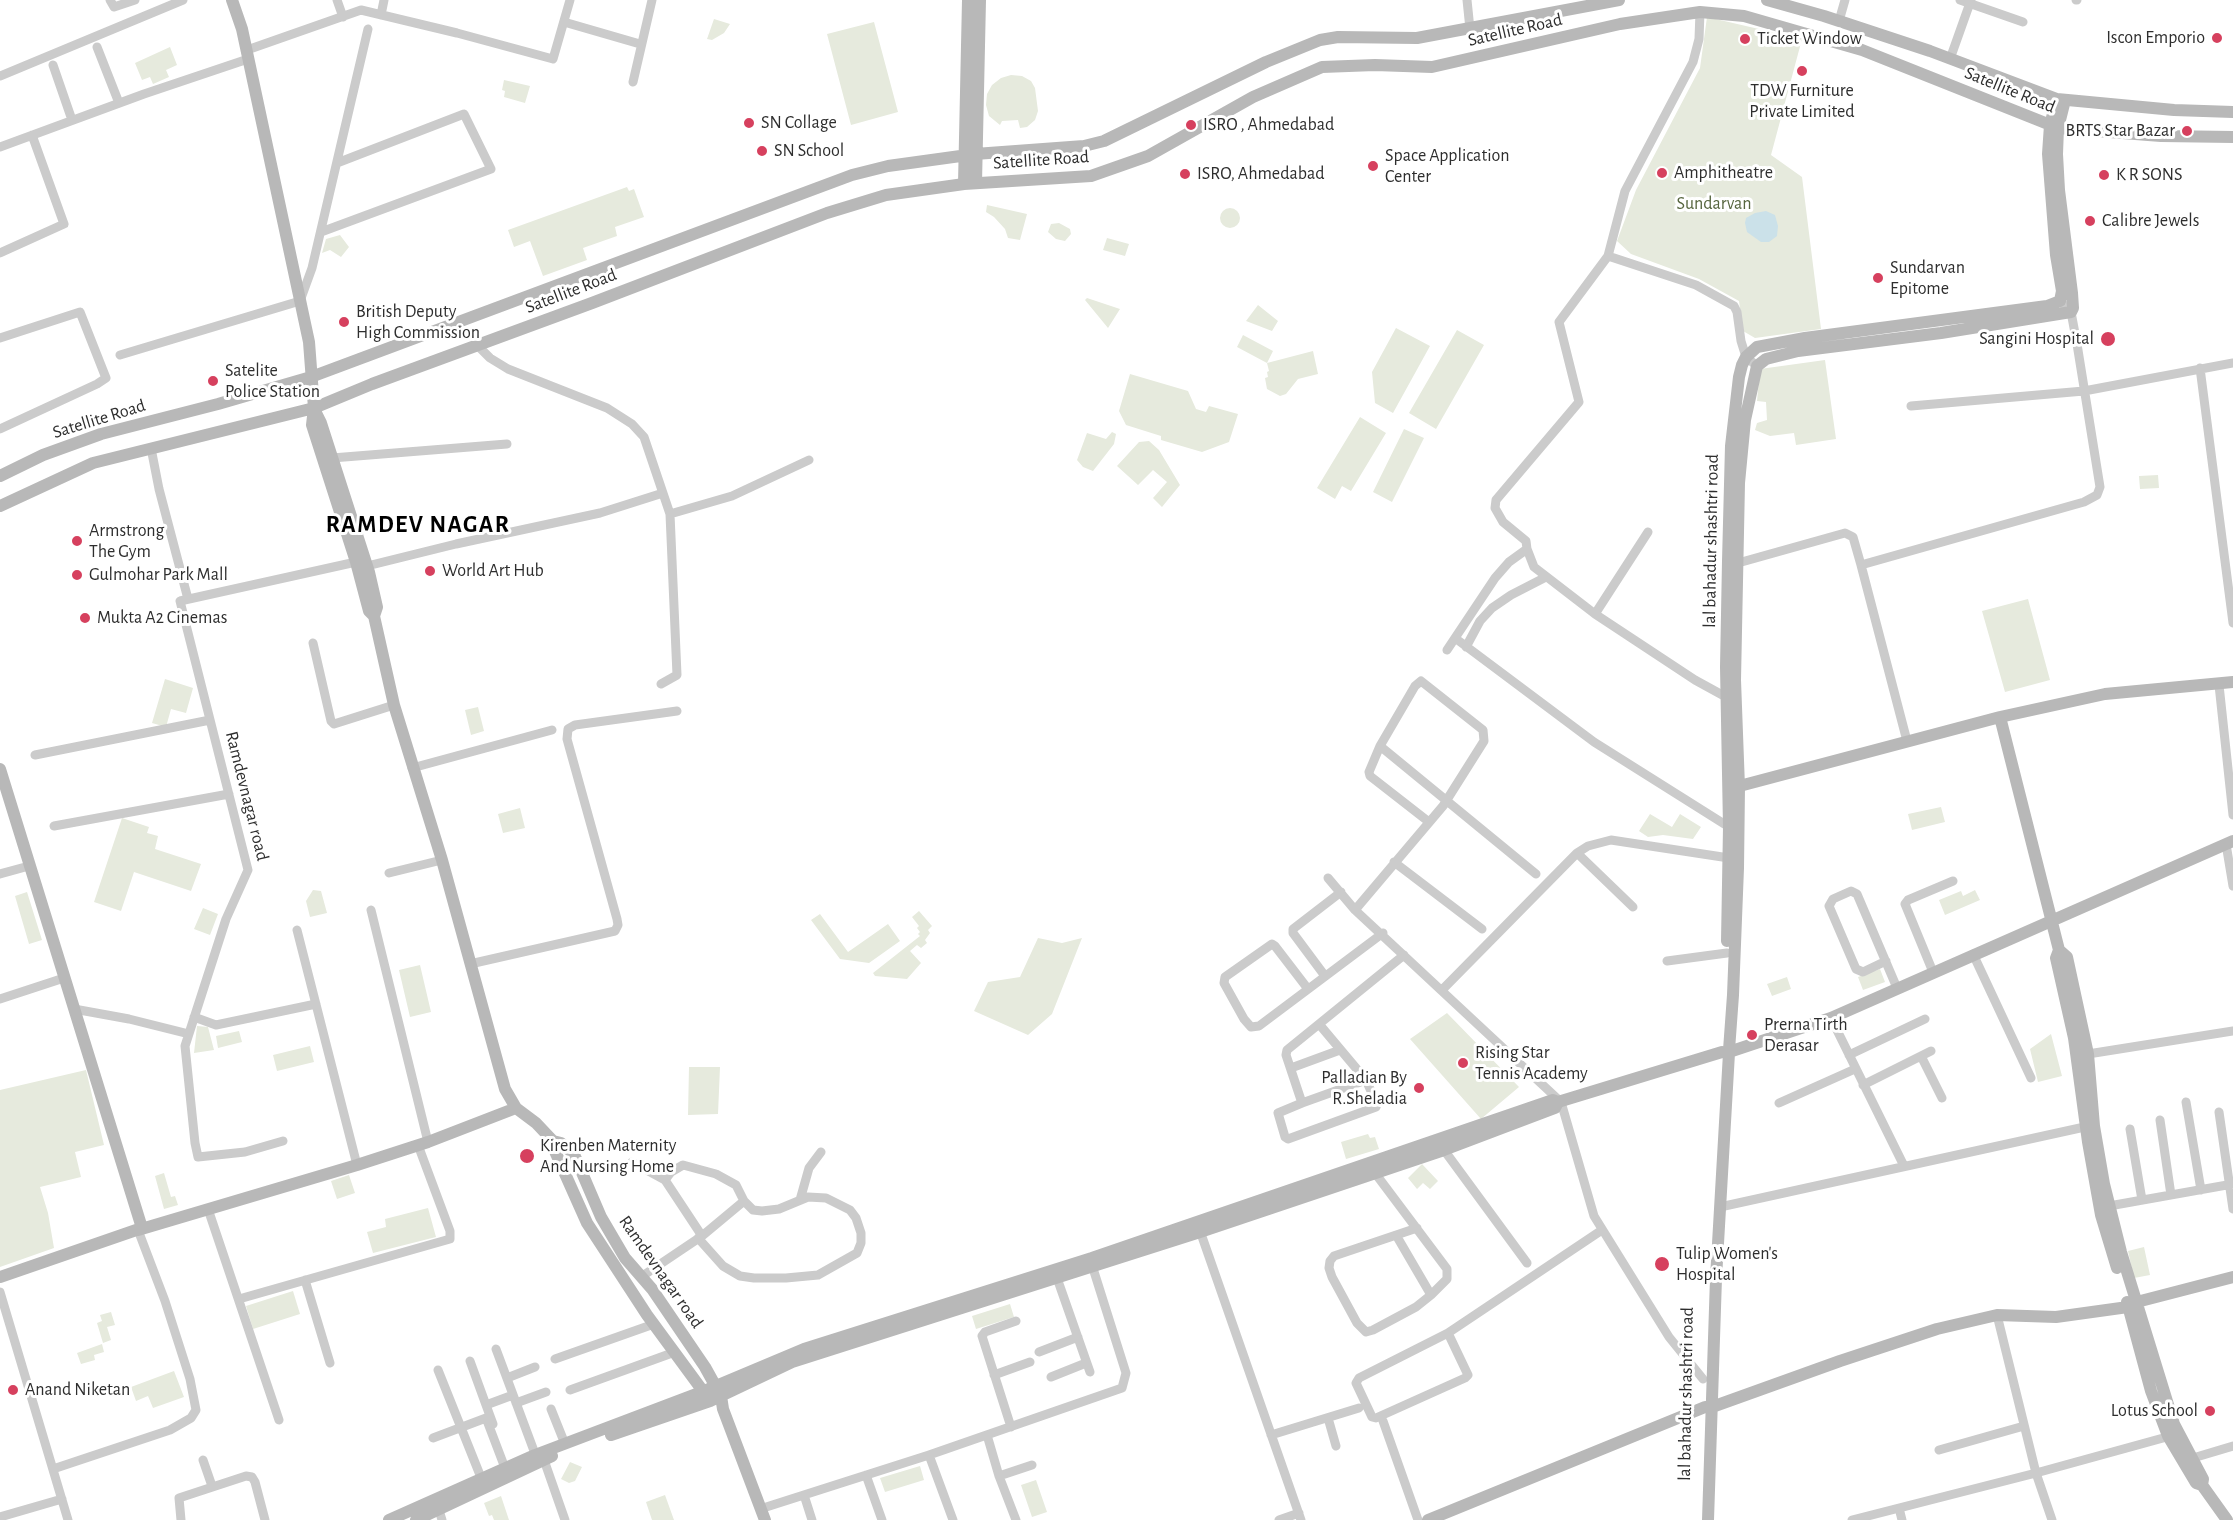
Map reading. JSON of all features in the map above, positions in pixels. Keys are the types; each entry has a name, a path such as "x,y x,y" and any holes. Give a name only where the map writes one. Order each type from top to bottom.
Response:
{"street":[{"path":"110,0 114,7 135,0"},
{"path":"0,76 183,0"},
{"name":"Ramdevnagar road","path":"232,0 242,29 309,342 314,408 312,425 377,607 374,616 394,705 442,860 505,1089 516,1108 536,1123 553,1141 561,1143 574,1154 601,1217 625,1258 658,1299 713,1393"},
{"path":"337,0 343,17"},
{"path":"381,15 384,0"},
{"path":"0,147 247,55 343,17 362,5 381,15 553,59 570,0"},
{"path":"633,82 652,0"},
{"path":"968,0 970,184"},
{"path":"969,155 980,0"},
{"path":"1467,0 1470,29"},
{"name":"Satellite Road","path":"0,476 43,455 101,434 311,377 852,175 888,166 969,155 1084,146 1104,141 1266,62 1320,40 1338,37 1417,38 1619,0"},
{"name":"Satellite Road","path":"1767,0 1839,21 2061,100 2174,110 2233,112"},
{"path":"1839,21 1845,0"},
{"path":"1950,59 1967,1 2023,21"},
{"path":"1700,12 1699,39 1693,62 1625,191 1608,256 1559,322 1579,402 1496,500 1496,508 1503,522 1526,541 1534,567 1546,577 1595,614 1695,680 1726,697"},
{"name":"Satellite Road","path":"0,506 93,463 314,408 372,384 827,213 886,195 970,184 1091,176 1148,156 1253,96 1322,67 1376,65 1432,67 1620,24 1700,12 1744,16 1863,50 2054,127 2158,136 2233,137"},
{"path":"564,22 640,44"},
{"path":"120,355 300,301 312,268 321,232 368,29"},
{"path":"97,47 120,103"},
{"path":"53,65 72,120"},
{"path":"2060,301 2062,291 2056,255 2048,154 2061,100"},
{"path":"321,232 491,169 464,114 337,163"},
{"path":"1861,565 2084,502 2097,495 2100,487 2071,312 2072,293 2059,190 2054,127"},
{"path":"0,253 64,224 32,135"},
{"path":"1608,256 1696,285 1734,306 1746,357 1757,366"},
{"path":"2060,301 2071,312"},
{"path":"1746,357 1757,347 1805,338 2047,306 2060,301"},
{"path":"0,338 80,312 106,378 0,429"},
{"path":"1708,1520 1708,1407 1720,1207 1726,1052 1734,995 1733,788 1739,483 1744,420 1757,366 1766,359 1797,351 1930,335 2071,312"},
{"path":"478,346 490,358 508,369 607,408 632,424 644,437 670,514 677,675 661,684"},
{"name":"lal bahadur shashtri road","path":"1701,1520 1708,1407 1703,1379 1714,1168 1726,1052 1729,827 1733,788 1726,697 1731,446 1738,377 1746,357"},
{"path":"1911,406 2084,391 2233,363"},
{"path":"2200,368 2233,623"},
{"name":"Ramdevnagar road","path":"314,408 332,458 361,564"},
{"path":"332,458 507,444"},
{"path":"151,448 159,489 188,599 600,513 663,493"},
{"path":"670,514 732,496 809,460"},
{"path":"1595,614 1648,532"},
{"path":"1738,563 1845,533 1852,537 1907,741"},
{"path":"1447,650 1495,578 1509,562 1527,549"},
{"path":"1466,647 1480,621 1492,608 1511,595 1546,577"},
{"name":"Ramdevnagar road","path":"188,599 180,601 248,870 226,918 185,1046 198,1157 245,1152 283,1141"},
{"path":"1455,638 1594,742 1729,827"},
{"path":"313,643 331,721 334,724 394,705"},
{"path":"1355,909 1443,806 1445,799 1484,741 1483,730 1424,682 1419,682 1380,746 1370,776 1429,822"},
{"path":"1733,788 2000,717 2105,694 2233,682"},
{"path":"2219,685 2233,815"},
{"path":"470,964 615,931 618,925 617,918 567,739 568,729 575,725 677,711"},
{"path":"2000,717 2059,950 2067,957 2088,1054 2090,1127 2131,1307"},
{"path":"35,755 210,720"},
{"path":"412,768 552,730"},
{"path":"1380,746 1536,874"},
{"path":"0,769 142,1228 138,1230"},
{"path":"54,826 229,794"},
{"path":"1442,990 1576,853 1593,843 1611,840 1729,858"},
{"path":"416,1520 440,1515 507,1467 539,1459 565,1444 713,1393 804,1349 1091,1263 1552,1100 1560,1102 1831,1018 2230,842 2233,886"},
{"path":"1576,853 1633,907"},
{"path":"389,873 442,860"},
{"path":"1394,862 1482,929"},
{"path":"0,874 29,866"},
{"path":"1329,878 1355,909 1560,1102 1594,1216 1669,1337 1703,1379"},
{"path":"1933,972 1905,904 1908,900 1953,881"},
{"path":"1886,961 1863,972 1856,969 1829,906 1833,899 1851,891 1857,894 1886,961 1897,988"},
{"path":"1325,976 1294,936 1293,929 1341,892"},
{"path":"239,1299 450,1239 450,1231 423,1143 371,910"},
{"path":"297,930 357,1165"},
{"path":"1308,989 1272,944 1225,977 1224,983 1251,1027 1259,1026 1383,933"},
{"path":"2059,950 2055,958 2074,1038 2090,1127 2101,1215 2131,1307 2174,1424 2174,1435 2196,1482 2202,1485 2227,1520"},
{"path":"1667,961 1727,953"},
{"path":"1973,954 2031,1078"},
{"path":"1302,1103 1286,1055 1287,1050 1404,955"},
{"path":"0,999 64,978"},
{"path":"194,1017 216,1025 316,1004"},
{"path":"74,1009 129,1019 189,1034"},
{"path":"1831,1018 1904,1166"},
{"path":"1849,1055 1925,1019"},
{"path":"1319,1024 1365,1080 1377,1104 1376,1107 1288,1139 1285,1137 1278,1113 1365,1080"},
{"path":"2088,1054 2233,1031"},
{"path":"1291,1068 1340,1050"},
{"path":"1863,1085 1931,1051"},
{"path":"1921,1056 1942,1098"},
{"path":"1779,1103 1856,1069"},
{"path":"1198,1227 1444,1150 1555,1108 1560,1102"},
{"path":"2186,1102 2200,1190"},
{"path":"0,1277 138,1230 357,1165 516,1108"},
{"path":"2219,1112 2233,1209"},
{"path":"2160,1120 2171,1195"},
{"path":"1720,1207 2090,1127"},
{"path":"2130,1129 2142,1200"},
{"name":"Ramdevnagar road","path":"553,1141 554,1149 588,1223 616,1269 675,1352 713,1393"},
{"path":"1444,1150 1527,1263"},
{"path":"800,1200 809,1167 821,1152"},
{"path":"632,1162 665,1180 700,1237 723,1266 740,1276 786,1278 818,1275 857,1253 861,1243 861,1233 856,1218 850,1210 826,1198 808,1197 779,1209 753,1210 744,1202 736,1185 716,1174 696,1167 683,1165 671,1172 665,1180"},
{"path":"1375,1173 1417,1228 1448,1273 1447,1279 1416,1307 1366,1332 1357,1323 1332,1277 1329,1268 1330,1261 1334,1256 1417,1228"},
{"path":"2109,1206 2231,1185"},
{"path":"641,1277 700,1237 744,1202"},
{"path":"208,1209 279,1420"},
{"path":"1198,1227 1300,1516 1279,1520"},
{"path":"53,1469 170,1430 191,1418 195,1410 190,1379 165,1301 138,1230"},
{"path":"1448,1333 1468,1375 1466,1378 1376,1418 1372,1417 1356,1383 1359,1378 1448,1333 1602,1230"},
{"path":"1396,1236 1431,1295"},
{"path":"389,1520 539,1459 792,1362 1057,1278 1091,1263"},
{"path":"713,1393 723,1409 763,1515 804,1495 929,1455 1122,1388 1126,1373 1091,1263"},
{"path":"2131,1307 2233,1277"},
{"path":"1050,1377 1088,1367 1057,1278"},
{"path":"305,1280 330,1363"},
{"path":"1428,1520 1454,1515 1708,1407 1927,1333 1996,1315 2056,1317 2131,1307 2233,1283"},
{"path":"0,1292 68,1520"},
{"path":"1996,1315 2036,1473 2052,1520"},
{"path":"1011,1427 982,1336 986,1332 1016,1322"},
{"path":"555,1359 654,1324"},
{"path":"1040,1352 1078,1337"},
{"path":"496,1349 565,1520"},
{"path":"570,1390 675,1352"},
{"path":"470,1361 507,1467"},
{"path":"994,1375 1030,1362"},
{"path":"507,1378 536,1367"},
{"path":"438,1370 483,1483"},
{"path":"486,1405 546,1392"},
{"path":"1272,1435 1359,1408"},
{"path":"551,1409 565,1444"},
{"path":"433,1438 486,1418 507,1467"},
{"path":"1328,1418 1336,1446"},
{"path":"1383,1421 1418,1520"},
{"path":"1939,1450 2024,1426"},
{"path":"987,1435 999,1476 1016,1520"},
{"path":"2174,1435 2193,1458 2203,1479 2202,1485"},
{"path":"1852,1520 2174,1435"},
{"path":"2193,1458 2233,1446"},
{"path":"929,1455 953,1520"},
{"path":"203,1460 212,1486"},
{"path":"999,1476 1032,1465"},
{"path":"182,1520 179,1498 246,1476 252,1477 255,1482 265,1520"},
{"path":"866,1476 882,1520"},
{"path":"804,1495 812,1520"},
{"path":"0,1517 62,1499"},
{"path":"1899,1508 1902,1520"}],"green space":[{"name":"Sundarvan","path":"1707,17 1802,39 1771,155 1802,177 1821,329 1755,338 1743,331 1739,301 1699,279 1631,254 1617,241 1636,190 1700,68"},
{"path":"714,19 730,24 724,33 712,40 707,39"},
{"path":"874,22 898,112 851,125 827,34"},
{"path":"170,47 177,65 166,70 169,77 153,84 150,77 142,80 135,63"},
{"path":"1011,75 1022,76 1031,81 1035,88 1038,111 1035,120 1027,127 1020,128 1018,120 1002,121 1000,125 989,116 986,105 987,94 992,85 1001,78"},
{"path":"504,80 530,86 525,103 504,97 505,91 502,90"},
{"path":"627,187 629,191 634,189 644,217 615,227 617,236 583,248 587,260 543,276 530,241 514,247 508,230"},
{"path":"987,205 1027,214 1020,240 1008,238 1005,229 986,212"},
{"path":"1226,208 1234,208 1240,214 1240,222 1234,228 1226,228 1220,222 1220,214"},
{"path":"1059,223 1070,229 1071,234 1065,241 1056,239 1048,232 1051,224"},
{"path":"340,235 349,247 341,257 330,250 322,253 326,239"},
{"path":"1107,238 1129,244 1125,256 1103,250"},
{"path":"1087,298 1120,309 1108,328 1085,300"},
{"path":"1258,305 1278,321 1272,331 1246,321"},
{"path":"1396,328 1430,346 1393,413 1375,403 1372,372"},
{"path":"1457,330 1484,345 1436,429 1409,413"},
{"path":"1243,335 1273,351 1267,363 1237,347"},
{"path":"1313,351 1318,374 1298,379 1286,394 1280,396 1267,389 1265,378 1268,377 1267,372 1269,371 1267,363"},
{"path":"1825,360 1836,439 1796,445 1794,433 1770,436 1755,430 1757,423 1767,420 1766,402 1757,401 1760,369"},
{"path":"1130,374 1188,391 1196,409 1206,412 1209,406 1238,414 1229,442 1202,452 1161,440 1161,436 1126,425 1119,411"},
{"path":"1360,417 1386,433 1351,491 1342,486 1335,499 1317,488"},
{"path":"1404,429 1424,438 1392,502 1373,492"},
{"path":"1112,432 1116,434 1114,444 1093,471 1083,467 1077,460 1087,433 1106,439"},
{"path":"1149,441 1159,450 1180,485 1162,507 1153,498 1167,482 1153,470 1138,485 1117,466 1139,442"},
{"path":"2158,475 2159,488 2140,489 2139,476"},
{"path":"2028,599 2050,680 2005,692 1982,611"},
{"path":"165,679 193,688 186,713 171,709 166,727 152,723"},
{"path":"478,707 484,731 471,735 465,710"},
{"path":"1941,807 1945,822 1912,830 1908,814"},
{"path":"520,808 525,828 503,833 498,814"},
{"path":"1650,814 1672,827 1680,814 1701,827 1693,839 1663,835 1648,837 1639,831"},
{"path":"122,818 149,827 147,833 158,836 155,849 201,864 191,891 134,872 121,911 94,902"},
{"path":"313,890 321,891 327,913 310,917 306,901"},
{"path":"1975,890 1980,900 1945,915 1939,900 1961,891 1963,896"},
{"path":"27,892 42,940 29,944 15,896"},
{"path":"203,908 218,914 210,935 194,929"},
{"path":"919,911 932,926 925,940 927,943 921,948 917,945 910,951 921,963 907,979 875,976 873,973 920,936 917,928 919,926 912,917"},
{"path":"820,914 848,952 888,924 900,941 869,963 840,959 811,920"},
{"path":"1038,938 1062,943 1082,938 1052,1014 1028,1035 974,1011 988,982 1020,977"},
{"path":"420,965 431,1012 410,1017 399,970"},
{"path":"1880,969 1885,982 1863,990 1858,977"},
{"path":"1787,977 1791,989 1772,996 1767,984"},
{"name":"Rising Star Tennis Academy","path":"1447,1013 1519,1087 1481,1119 1410,1039"},
{"path":"197,1026 208,1027 214,1050 194,1053"},
{"path":"239,1031 242,1042 218,1048 216,1036"},
{"path":"2051,1034 2062,1076 2038,1082 2030,1049"},
{"path":"310,1046 314,1062 277,1071 273,1055"},
{"path":"689,1067 720,1067 718,1114 688,1115"},
{"path":"86,1070 104,1145 75,1152 81,1177 40,1187 48,1213 54,1248 0,1267 0,1090"},
{"path":"1368,1134 1370,1138 1375,1137 1379,1149 1346,1159 1341,1142"},
{"path":"1422,1164 1438,1181 1430,1189 1423,1183 1417,1189 1408,1178"},
{"path":"164,1173 171,1197 175,1196 178,1205 164,1209 155,1176"},
{"path":"349,1175 355,1193 337,1199 331,1181"},
{"path":"428,1208 436,1237 373,1253 367,1232 386,1227 385,1219"},
{"path":"2144,1247 2150,1275 2134,1278 2128,1251"},
{"path":"293,1291 300,1314 253,1329 246,1306"},
{"path":"1010,1304 1014,1317 976,1329 972,1316"},
{"path":"111,1312 115,1325 107,1327 111,1340 103,1343 97,1323 102,1321 100,1315"},
{"path":"102,1344 104,1352 94,1355 95,1360 81,1364 77,1353"},
{"path":"174,1371 184,1397 153,1408 148,1396 136,1401 131,1387"},
{"path":"570,1462 582,1467 575,1481 569,1483 561,1479"},
{"path":"920,1466 924,1480 885,1492 880,1478"},
{"path":"1036,1480 1047,1512 1032,1517 1021,1485"},
{"path":"665,1495 674,1520 652,1520 646,1502"},
{"path":"501,1496 509,1520 494,1520 492,1515 489,1516 484,1503"}],"water":[{"path":"1766,211 1775,215 1778,226 1777,236 1769,242 1761,242 1747,232 1745,223 1746,218"}],"place":[{"name":"Iscon Emporio","path":"2217,38"},
{"name":"Ticket Window","path":"1745,39"},
{"name":"TDW Furniture Private Limited","path":"1802,71"},
{"name":"SN Collage","path":"749,123"},
{"name":"ISRO , Ahmedabad","path":"1191,125"},
{"name":"BRTS Star Bazar","path":"2187,131"},
{"name":"SN School","path":"762,151"},
{"name":"Space Application Center","path":"1373,166"},
{"name":"Amphitheatre","path":"1662,173"},
{"name":"ISRO, Ahmedabad","path":"1185,174"},
{"name":"K R SONS","path":"2104,175"},
{"name":"Calibre Jewels","path":"2090,221"},
{"name":"Sundarvan Epitome","path":"1878,278"},
{"name":"British Deputy High Commission","path":"344,322"},
{"name":"Sangini Hospital","path":"2108,339"},
{"name":"Satelite Police Station","path":"213,381"},
{"name":"Armstrong The Gym","path":"77,541"},
{"name":"World Art Hub","path":"430,571"},
{"name":"Gulmohar Park Mall","path":"77,575"},
{"name":"Mukta A2 Cinemas","path":"85,618"},
{"name":"Prerna Tirth Derasar","path":"1752,1035"},
{"name":"Rising Star Tennis Academy","path":"1463,1063"},
{"name":"Palladian By R.Sheladia","path":"1419,1088"},
{"name":"Kirenben Maternity And Nursing Home","path":"527,1156"},
{"name":"Tulip Women's Hospital","path":"1662,1264"},
{"name":"Anand Niketan","path":"13,1390"},
{"name":"Lotus School","path":"2210,1411"}],"district":[{"name":"RAMDEV NAGAR","path":"418,525"}]}
